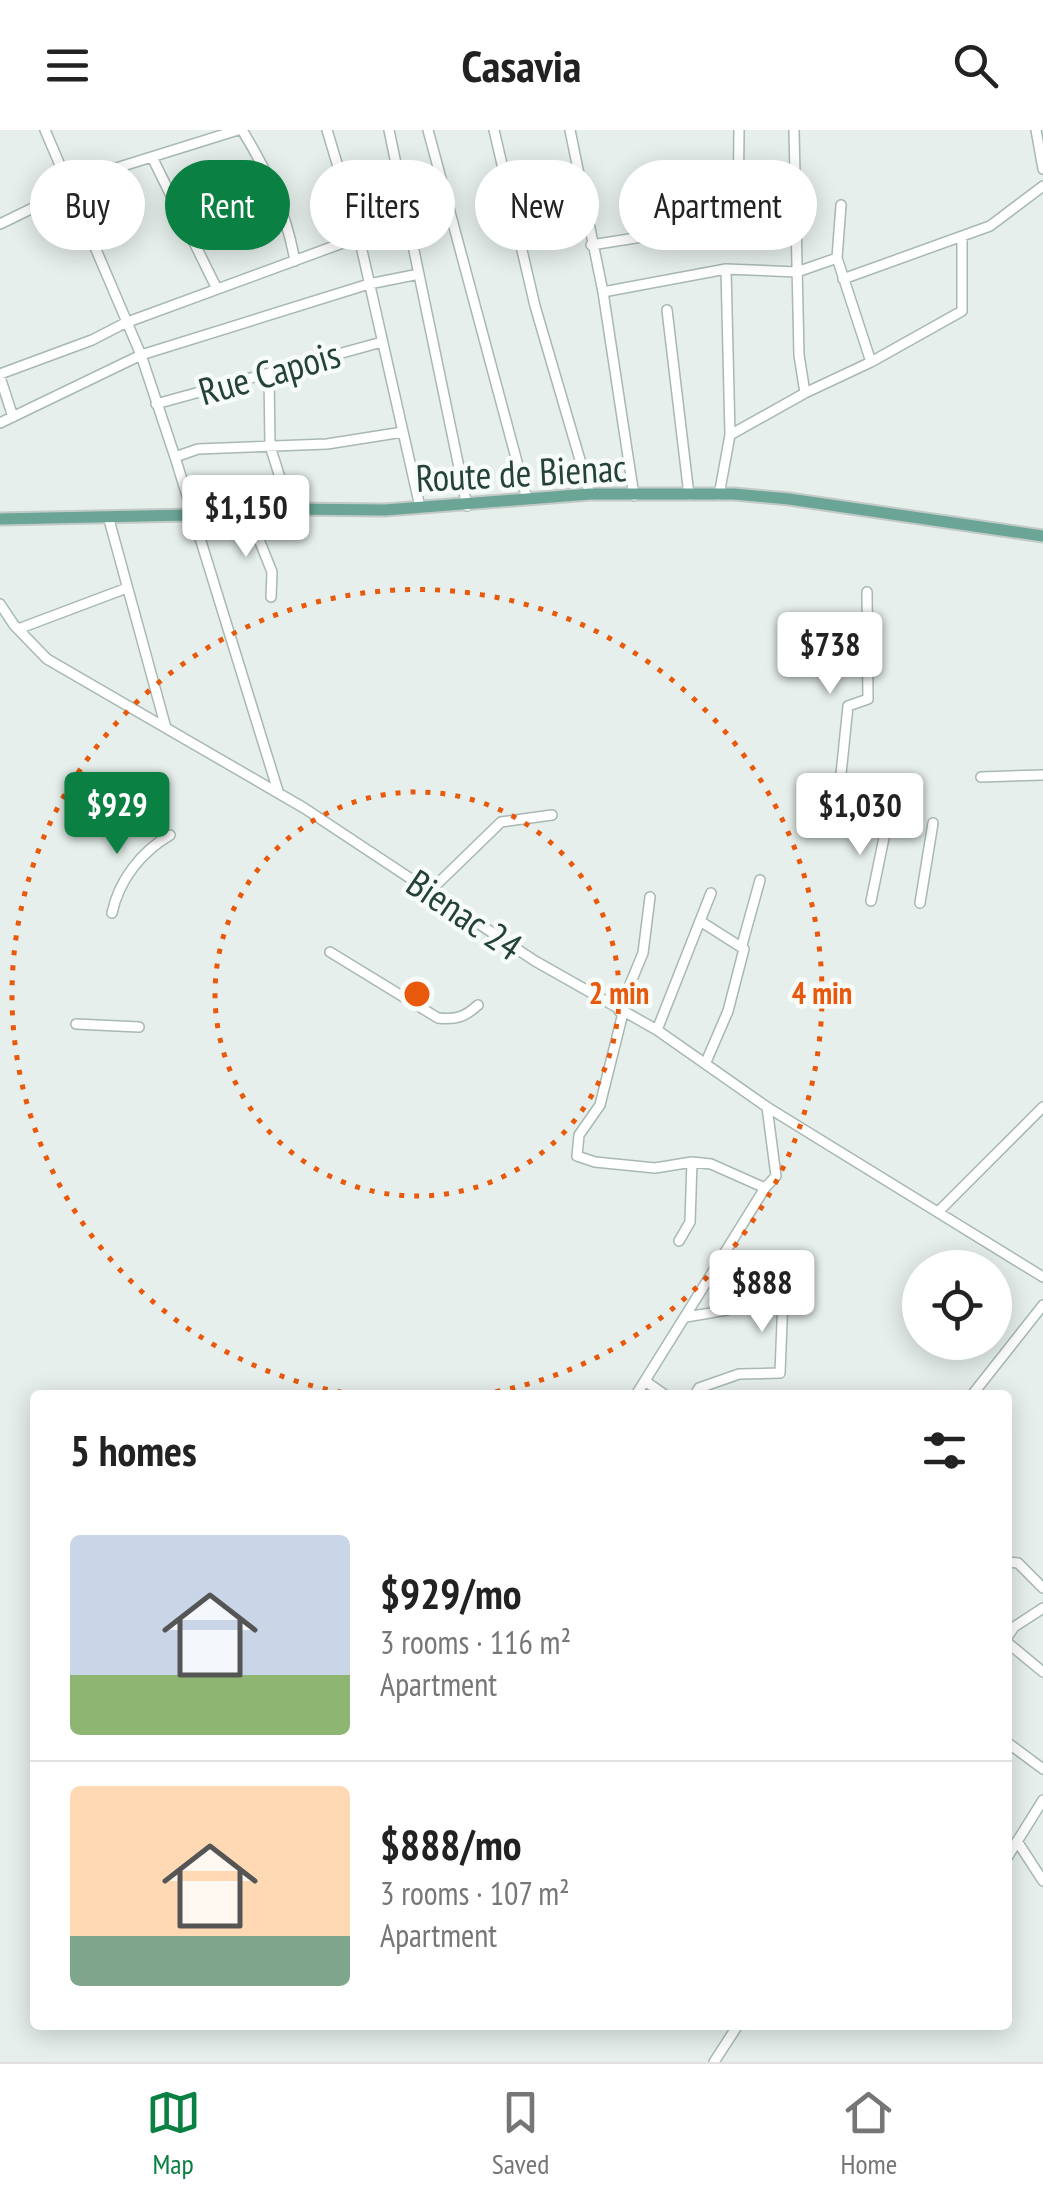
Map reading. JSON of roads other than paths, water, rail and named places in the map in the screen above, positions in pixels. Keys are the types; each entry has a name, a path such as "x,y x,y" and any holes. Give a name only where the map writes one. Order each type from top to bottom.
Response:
{"main road":[{"name":"Route de Bienac","path":"0,519 467,506 590,494 719,494 789,498 1043,536"}],"street":[{"path":"44,130 58,160"},
{"path":"141,160 240,130 269,172 290,232 295,261"},
{"path":"326,130 335,160"},
{"path":"389,130 396,160"},
{"path":"428,130 527,499"},
{"path":"494,130 535,306 590,494"},
{"path":"570,130 575,160"},
{"path":"739,130 739,160"},
{"path":"794,130 795,160"},
{"path":"1036,130 1043,168"},
{"path":"152,157 216,289"},
{"path":"843,279 962,238 1004,218 1043,186"},
{"path":"841,206 837,258 871,362"},
{"path":"0,224 30,208"},
{"path":"730,435 962,310 962,238"},
{"path":"95,250 140,355 176,456 279,793"},
{"path":"13,417 0,375 326,250"},
{"path":"362,250 420,507"},
{"path":"414,250 467,506"},
{"path":"592,250 603,292 634,496"},
{"path":"797,250 805,393"},
{"path":"603,292 726,269 797,272 837,258"},
{"path":"719,494 730,435 726,269"},
{"path":"0,423 140,355 369,284 419,274"},
{"path":"667,310 689,495"},
{"name":"Rue Capois","path":"156,404 382,342"},
{"path":"269,372 270,446 290,509"},
{"path":"176,456 198,449 328,444 403,432"},
{"path":"248,512 272,572 271,597"},
{"path":"108,516 166,728"},
{"path":"18,629 128,588"},
{"path":"837,814 848,706 868,698 867,592"},
{"name":"Bienac 24","path":"0,604 47,659 279,793 534,961 657,1030 768,1106 1041,1273"},
{"path":"981,777 1043,775"},
{"path":"431,890 501,822 552,815"},
{"path":"871,901 887,823"},
{"path":"920,903 933,823"},
{"path":"112,913 128,874 149,848 170,836"},
{"path":"706,1062 728,1012 760,880"},
{"path":"657,1030 711,893"},
{"path":"650,897 643,952 621,1012 600,1105 580,1135 577,1156 595,1162 655,1168 692,1162 711,1164 765,1188"},
{"path":"700,921 742,946"},
{"path":"330,952 438,1018 452,1020 467,1015 478,1005"},
{"path":"76,1024 139,1028"},
{"path":"639,1390 776,1176 768,1106"},
{"path":"938,1212 1043,1106"},
{"path":"679,1241 690,1222 692,1162"},
{"path":"686,1317 783,1298 780,1374 739,1374 698,1390"},
{"path":"976,1390 1043,1304"},
{"path":"644,1381 657,1390"},
{"path":"1012,1562 1018,1563 1043,1588"},
{"path":"1012,1630 1043,1608"},
{"path":"1012,1646 1043,1672"},
{"path":"1012,1746 1043,1769"},
{"path":"1012,1849 1043,1800"},
{"path":"1017,1841 1043,1880"},
{"path":"714,2062 735,2030"}]}
